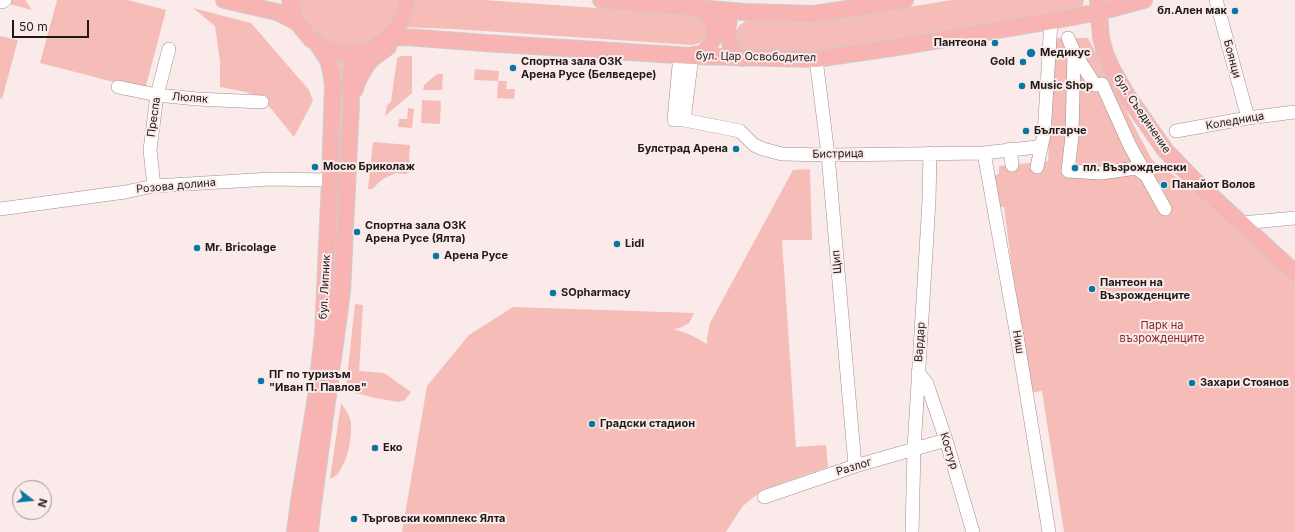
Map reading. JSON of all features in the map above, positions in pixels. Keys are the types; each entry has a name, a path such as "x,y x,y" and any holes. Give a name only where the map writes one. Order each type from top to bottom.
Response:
{"main road":[{"name":"бул. Цар Освободител","path":"224,0 277,12 297,22"},
{"name":"бул. Цар Освободител","path":"290,0 297,22 306,34 316,43 330,50 345,53 360,52 375,46 388,38 397,27 404,14 407,0"},
{"path":"601,0 673,3 698,8 732,6 814,14 881,2 904,0"},
{"name":"бул. Цар Освободител","path":"388,38 406,37 742,58 816,59 904,46 1051,21 1099,6 1144,0"},
{"path":"732,6 727,32 728,38 736,54 742,58"},
{"name":"бул. Съединение","path":"1099,6 1101,38 1105,53 1117,80 1165,150 1193,179 1295,272"},
{"path":"686,55 702,54 708,48 713,38 713,25 707,14 698,8"},
{"path":"351,104 357,82 367,64 386,48 406,37"},
{"name":"бул. Липник","path":"295,532 298,502 316,397 323,336 330,180 333,85 328,60 316,43"},
{"name":"бул. Липник","path":"310,532 342,292 351,104 350,81 354,63 360,52"}],"street":[{"name":"Боянци","path":"1216,0 1248,118"},
{"path":"1037,168 1044,135 1051,21"},
{"path":"1068,38 1074,52 1097,85 1102,84 1130,146 1165,209"},
{"name":"Преспа","path":"154,186 150,150 157,95 169,50"},
{"path":"1074,52 1072,136 1068,171 1100,173 1136,168 1146,176"},
{"name":"Бистрица","path":"686,55 679,120 740,131 754,145 772,152 782,154 828,155 984,152 1037,147 1042,143"},
{"name":"Щип","path":"816,59 828,155 855,466"},
{"name":"Люляк","path":"118,88 157,95 197,99 262,102"},
{"name":"Коледница","path":"1176,131 1248,118 1295,112"},
{"path":"1010,149 1012,165"},
{"name":"Ниш","path":"984,152 1018,342 1049,532"},
{"name":"Вардар","path":"912,532 914,449 929,201 930,153"},
{"name":"Розова долина","path":"0,209 125,192 154,186 271,179 330,180"},
{"path":"1242,223 1295,218"},
{"name":"Костур","path":"918,372 927,384 946,440 973,532"},
{"name":"Разлог","path":"764,497 855,466 946,440"}],"green space":[{"path":"8,0 25,0 32,10 9,4"},
{"path":"57,0 128,0 166,10 145,90 40,63"},
{"path":"298,0 400,0 393,20 382,34 370,41 355,45 339,45 324,39 311,29 302,15"},
{"path":"415,0 484,0 696,15 706,26 706,32 700,43 692,45 454,29 402,27 410,17"},
{"path":"952,0 1084,0 1082,10 815,53 754,54 740,49 735,37 735,32 740,25 747,20 828,20"},
{"path":"193,8 251,23 309,90 313,101 294,137 263,99 246,92 220,87 220,62 215,26"},
{"path":"0,36 18,40 2,99 0,98"},
{"name":"Парк на възрожденците","path":"1054,38 1088,38 1152,160 1242,225 1295,277 1295,532 1064,532 1042,391 1028,393 1004,207 996,206 993,176 999,174 999,166 1048,161"},
{"path":"337,56 348,57 335,291 331,291 340,100 340,73"},
{"path":"401,56 412,56 412,93 385,116 387,105 391,102 397,58"},
{"path":"475,69 499,71 498,81 474,80"},
{"path":"437,74 443,74 442,90 423,90 424,85"},
{"path":"498,81 507,81 506,89 515,89 514,99 497,98"},
{"path":"422,100 441,101 440,124 421,123"},
{"path":"408,108 414,109 412,128 398,127 399,119 407,119"},
{"path":"373,142 410,145 409,159 414,171 405,174 396,173 383,179 372,189 368,189"},
{"name":"Градски стадион","path":"810,169 812,240 782,240 796,447 826,445 828,467 762,490 742,507 726,532 402,532 427,386 469,335 513,307 694,313 689,323 674,329 691,335 707,344 710,323 793,170"},
{"path":"355,304 363,305 359,371 384,373 411,392 405,400 399,402 375,398 355,393 346,387"},
{"path":"341,403 351,421 349,448 345,461 338,474 330,479"}],"place":[{"name":"бл.Ален мак","path":"1235,11"},
{"name":"Пантеона","path":"995,43"},
{"name":"Медикус","path":"1031,53"},
{"name":"Gold","path":"1023,62"},
{"name":"Спортна зала ОЗК Арена Русе (Белведере)","path":"513,68"},
{"name":"Music Shop","path":"1022,86"},
{"name":"Българче","path":"1026,131"},
{"name":"Булстрад Арена","path":"736,149"},
{"name":"Мосю Бриколаж","path":"315,167"},
{"name":"пл. Възрожденски","path":"1075,168"},
{"name":"Панайот Волов","path":"1164,185"},
{"name":"Спортна зала ОЗК Арена Русе (Ялта)","path":"357,232"},
{"name":"Lidl","path":"617,244"},
{"name":"Mr. Bricolage","path":"197,248"},
{"name":"Арена Русе","path":"436,256"},
{"name":"Пантеон на Възрожденците","path":"1092,289"},
{"name":"SOpharmacy","path":"553,293"},
{"name":"ПГ по туризъм \"Иван П. Павлов\"","path":"261,381"},
{"name":"Захари Стоянов","path":"1192,383"},
{"name":"Градски стадион","path":"592,424"},
{"name":"Еко","path":"375,448"},
{"name":"Търговски комплекс Ялта","path":"354,519"}]}
